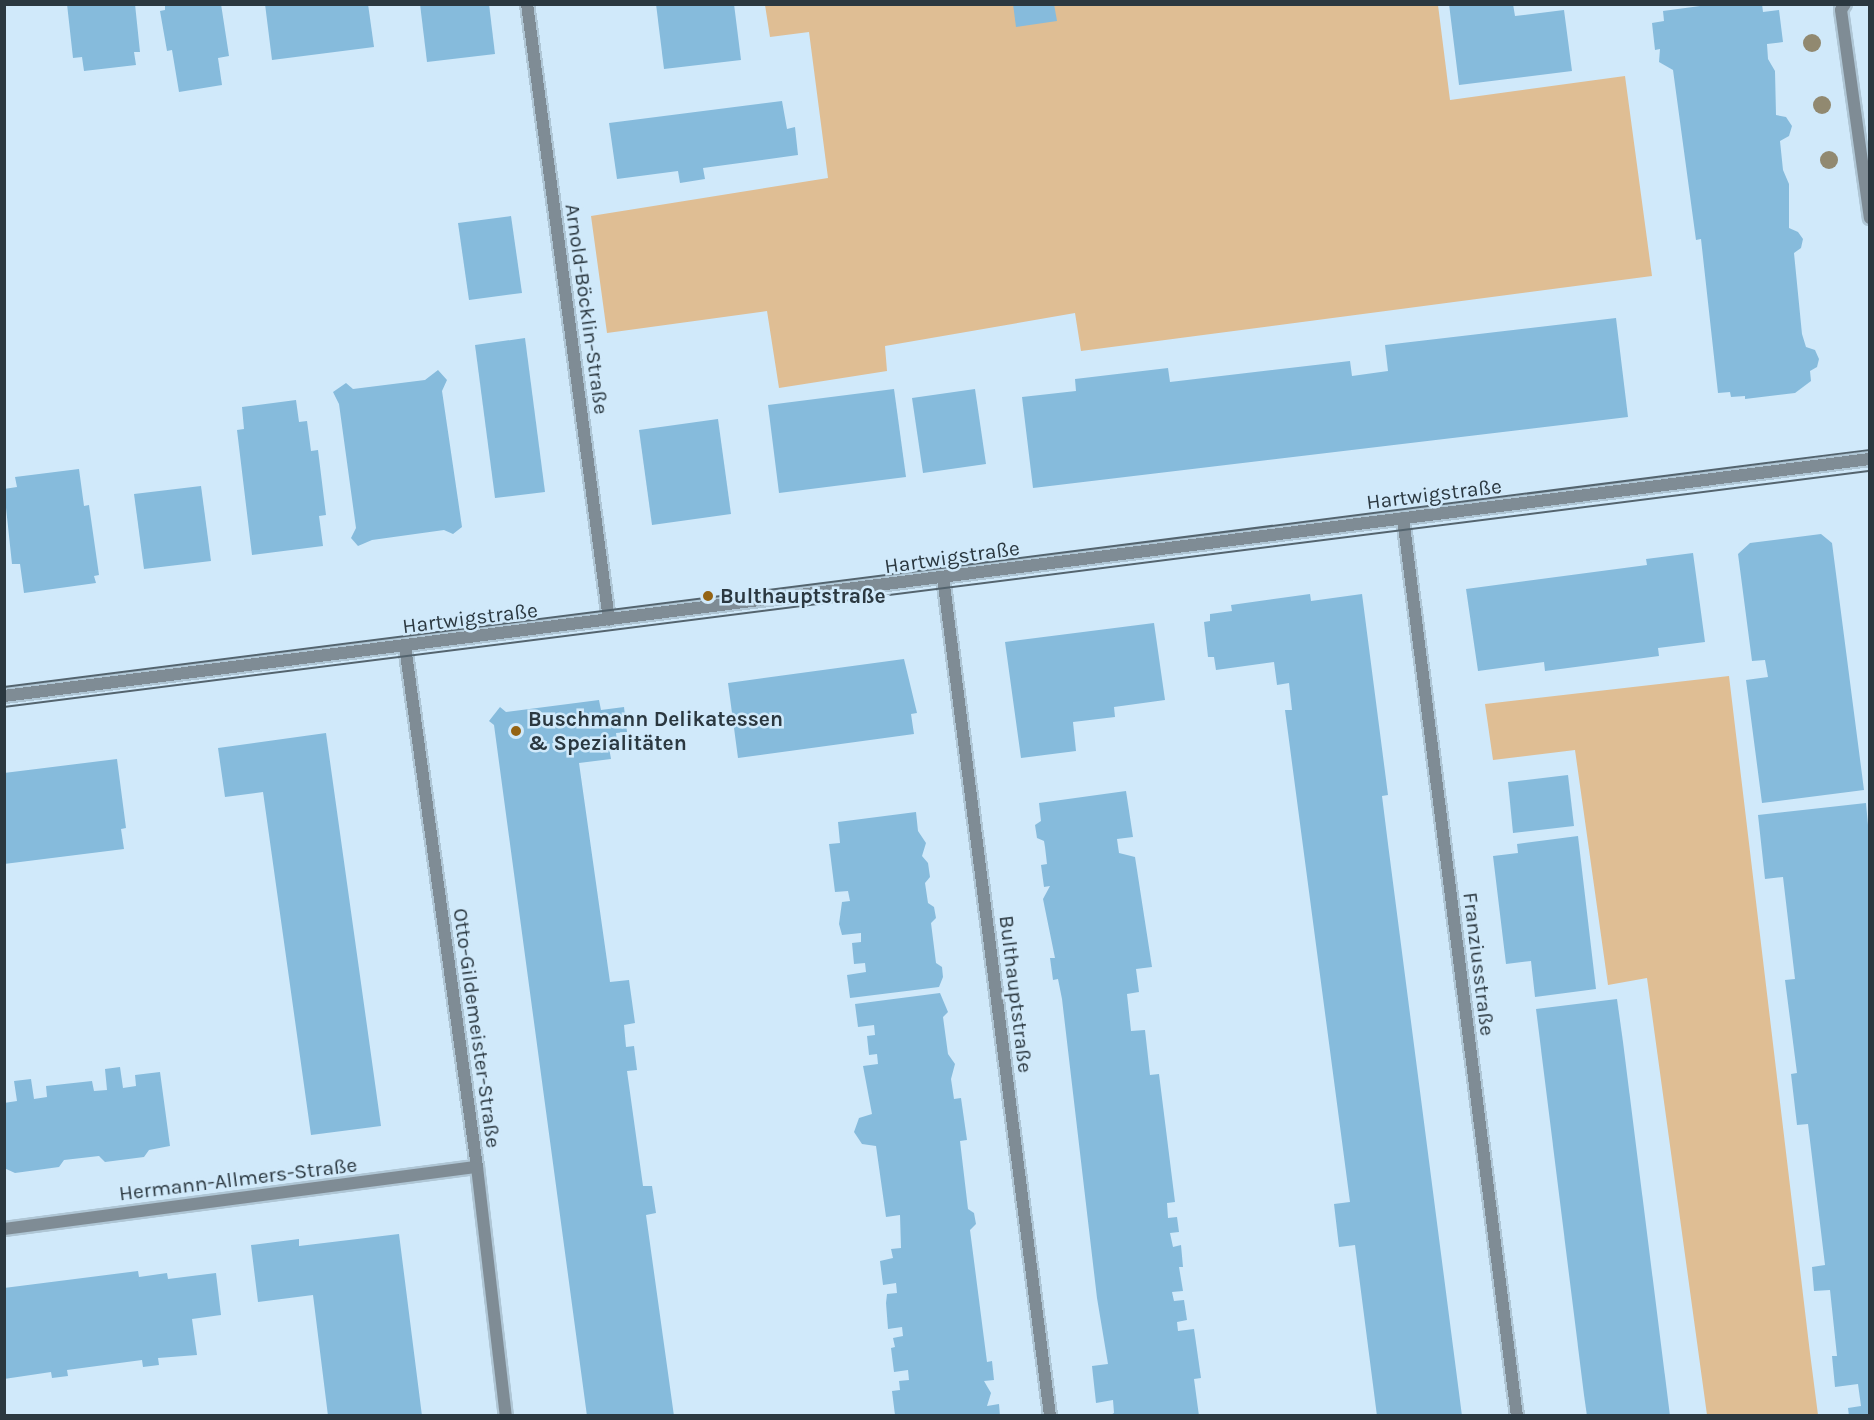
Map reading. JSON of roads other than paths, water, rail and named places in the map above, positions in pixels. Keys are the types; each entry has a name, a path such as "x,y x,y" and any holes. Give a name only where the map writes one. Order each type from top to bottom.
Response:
{"street":[{"name":"Arnold-Böcklin-Straße","path":"527,4 609,620"},
{"path":"1843,8 1869,218"},
{"name":"Hartwigstraße","path":"4,696 1869,459"},
{"name":"Franziusstraße","path":"1403,518 1517,1416"},
{"name":"Bulthauptstraße","path":"943,577 1050,1416"},
{"name":"Otto-Gildemeister-Straße","path":"405,646 477,1167 506,1416"},
{"name":"Hermann-Allmers-Straße","path":"4,1229 477,1167"}],"tram line":[{"path":"4,687 1870,450"},
{"path":"4,707 1870,471"}],"place":[{"name":"Bulthauptstraße","path":"708,596"},
{"name":"Buschmann Delikatessen & Spezialitäten","path":"516,731"}]}
